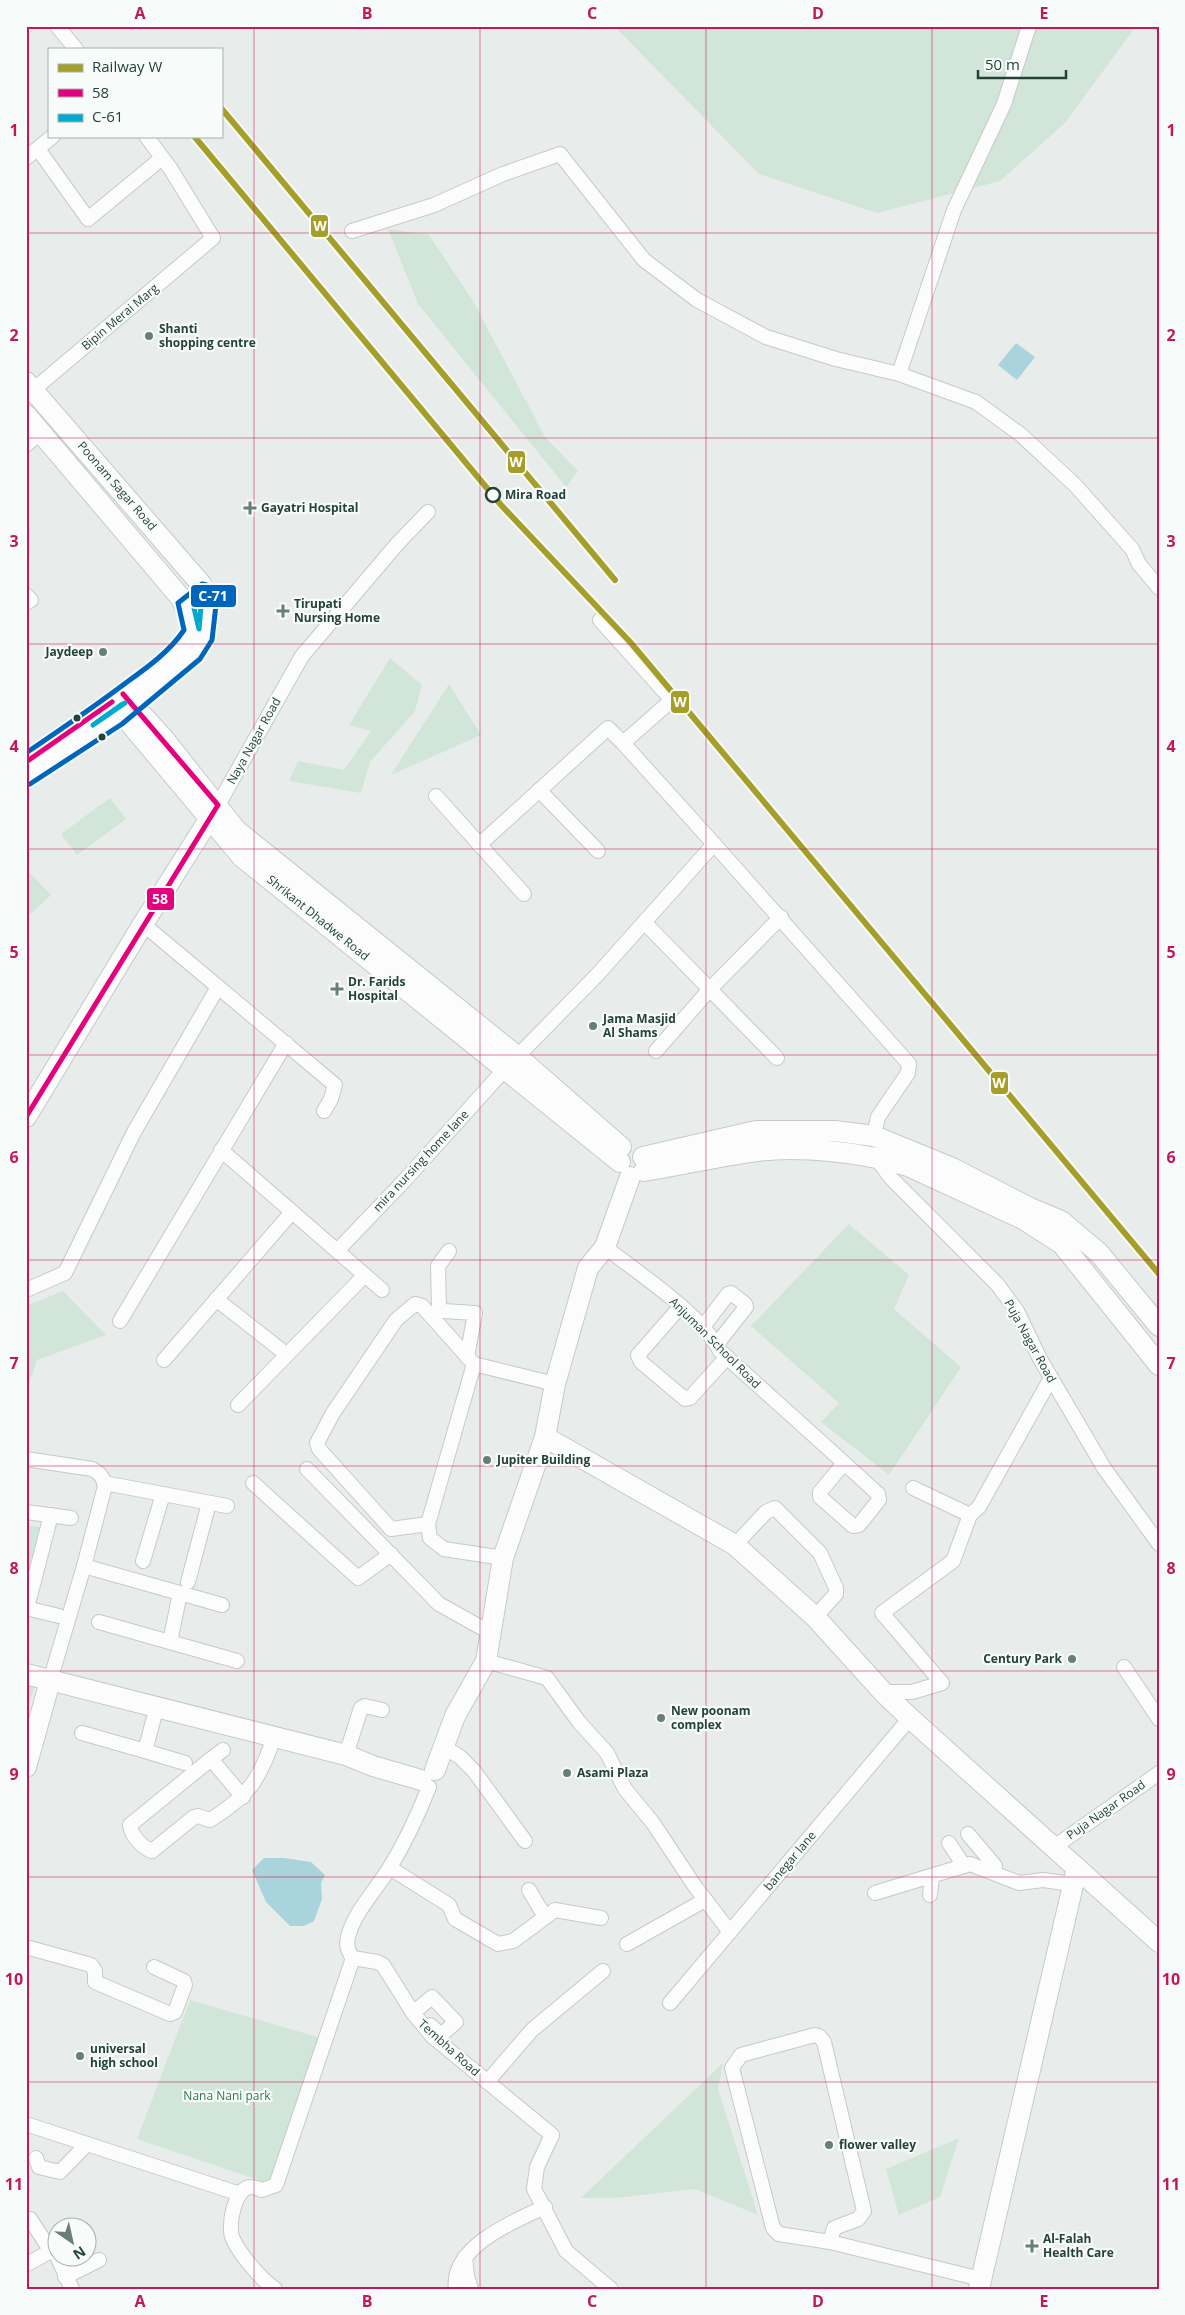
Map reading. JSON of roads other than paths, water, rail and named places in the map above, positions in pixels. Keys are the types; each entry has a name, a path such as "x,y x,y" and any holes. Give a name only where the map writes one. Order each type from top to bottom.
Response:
{"street":[{"path":"57,26 75,48"},
{"path":"899,374 954,210 1004,104 1029,26"},
{"path":"26,158 51,138"},
{"path":"38,149 88,219 162,158 147,138"},
{"path":"352,231 434,204 503,174 560,154 644,260 697,300 766,337 836,359 899,374 976,402 1020,434 1076,484 1132,549 1139,564 1159,588"},
{"name":"Bipin Merai Marg","path":"29,389 213,238 162,158"},
{"name":"Poonam Sagar Road","path":"29,389 205,591 209,606 205,639 195,654 122,707"},
{"name":"Poonam Sagar Road","path":"26,415 33,438 180,598 189,614 191,633 183,647 122,707"},
{"name":"Naya Nagar Road","path":"26,1117 142,924 213,813 302,656 398,543 428,512"},
{"path":"26,595 30,600 26,603"},
{"path":"600,620 672,700 623,743"},
{"path":"26,762 122,707"},
{"path":"26,778 122,707"},
{"name":"Shrikant Dhadwe Road","path":"122,707 213,813 242,857 511,1063 633,1164"},
{"path":"479,845 608,728 781,917 909,1064 908,1073 878,1117 870,1136"},
{"path":"539,790 598,851"},
{"path":"436,796 524,894"},
{"name":"mira nursing home lane","path":"337,1251 644,922 714,844"},
{"path":"656,1051 710,989 781,917"},
{"path":"644,922 778,1058"},
{"path":"142,924 335,1085 331,1099 324,1111"},
{"path":"26,1290 65,1272 134,1132 218,987"},
{"path":"120,1322 286,1043"},
{"path":"633,1164 756,1131 835,1132 870,1136 952,1168 1030,1208 1061,1221 1092,1248 1159,1326"},
{"name":"Puja Nagar Road","path":"870,1136 875,1158 891,1178 997,1284 1016,1311 1051,1378 1104,1468 1159,1544"},
{"path":"221,1150 382,1290"},
{"path":"633,1164 775,1150 840,1153 875,1158 908,1166 1023,1219 1062,1244 1159,1365"},
{"path":"275,2289 264,2281 232,2238 231,2212 240,2194 246,2188 252,2186 262,2190 276,2185 353,1958 348,1952 347,1938 354,1922 390,1868 417,1819 428,1779 444,1747 455,1716 486,1661 503,1558 545,1437 555,1384 588,1268 604,1247 633,1164"},
{"path":"164,1360 292,1212"},
{"name":"Anjuman School Road","path":"604,1247 681,1306 727,1357 844,1463 878,1494 879,1500 858,1525 853,1526 820,1497 820,1492 844,1463"},
{"path":"1075,1260 1092,1248"},
{"path":"450,1251 438,1266 439,1308 443,1311 475,1313 471,1361 428,1524 430,1538 444,1549 503,1558"},
{"path":"238,1405 364,1276"},
{"path":"702,1328 728,1294 731,1293 745,1304 746,1307 717,1344"},
{"path":"216,1299 286,1354"},
{"path":"428,1524 391,1528 319,1449 316,1442 396,1320 415,1304 422,1306 471,1361 555,1384"},
{"path":"681,1306 638,1355 641,1362 685,1399 690,1398 727,1357"},
{"path":"883,1692 912,1692 942,1683 882,1613 952,1561 970,1515 979,1508 1051,1378"},
{"path":"545,1437 735,1546 815,1617 883,1692 910,1718 1054,1847 1075,1876 1159,1942"},
{"path":"26,1459 92,1469 99,1472 104,1483 84,1566 26,1766"},
{"path":"307,1469 439,1604 491,1633"},
{"path":"104,1483 227,1506"},
{"path":"253,1483 358,1578 391,1554"},
{"path":"913,1488 970,1515"},
{"path":"143,1561 163,1494"},
{"path":"170,1642 209,1503"},
{"path":"735,1546 770,1508 775,1508 820,1553 836,1588 836,1594 815,1617"},
{"path":"26,1512 71,1518"},
{"path":"51,1515 26,1608 59,1616"},
{"path":"84,1566 184,1588 222,1605"},
{"path":"99,1622 237,1662"},
{"path":"486,1661 547,1678 578,1722 608,1754 625,1789 653,1823 730,1932"},
{"path":"1124,1667 1159,1719"},
{"path":"26,1674 274,1736 296,1744 346,1755 373,1766 428,1779"},
{"path":"145,1751 157,1706"},
{"path":"346,1755 361,1708 365,1706 382,1710"},
{"name":"banegar lane","path":"670,2003 910,1718"},
{"path":"82,1733 185,1763"},
{"path":"223,1750 130,1825 130,1830 144,1848 152,1851 194,1816 210,1820 235,1805 257,1778 274,1736"},
{"path":"444,1747 460,1757 474,1770 525,1841"},
{"path":"211,1759 243,1797"},
{"name":"Puja Nagar Road","path":"1054,1847 1159,1773"},
{"path":"968,1834 997,1870"},
{"path":"949,1843 964,1866"},
{"path":"876,1893 964,1866 977,1866 997,1870 1019,1883 1075,1876"},
{"path":"390,1868 449,1905 455,1919 498,1944 513,1941 555,1910 601,1918"},
{"path":"930,1895 932,1876"},
{"path":"830,2242 834,2228 858,2219 864,2211 824,2042 819,2036 815,2035 740,2055 732,2068 773,2228 779,2234 830,2242 980,2284 1075,1876"},
{"path":"529,1890 545,1917"},
{"path":"627,1944 706,1900"},
{"path":"26,1947 91,1965 95,1971 95,1982 170,2014 175,2012 185,1985 184,1981 154,1967"},
{"name":"Tembha Road","path":"353,1958 377,1962 383,1965 432,2036 552,2135 537,2167 534,2189 545,2207"},
{"path":"487,2082 532,2030 603,1971"},
{"path":"26,2124 240,2194"},
{"path":"36,2158 39,2167 60,2172 87,2144"},
{"path":"456,2289 455,2280 469,2249 507,2225 545,2207 566,2251 610,2289"},
{"path":"26,2214 35,2214 48,2236"},
{"path":"26,2219 30,2218 49,2248 49,2252 28,2264"},
{"path":"465,2256 467,2276 471,2289"},
{"path":"63,2268 68,2283 99,2260"}],"water":[{"path":"1016,343 1035,357 1017,380 998,365"},
{"path":"264,1858 284,1858 311,1862 325,1875 321,1883 322,1899 314,1921 304,1926 290,1926 266,1902 252,1870"}],"rail line":[{"name":"W","path":"222,109 615,580"},
{"name":"W","path":"196,138 501,505 631,643 1159,1274"}],"place":[{"name":"Shanti shopping centre","path":"149,336"},
{"name":"Mira Road","path":"493,495"},
{"name":"Gayatri Hospital","path":"250,508"},
{"name":"Tirupati Nursing Home","path":"283,611"},
{"name":"Jaydeep","path":"103,652"},
{"name":"Dr. Farids Hospital","path":"337,989"},
{"name":"Jama Masjid Al Shams","path":"593,1026"},
{"name":"Jupiter Building","path":"487,1460"},
{"name":"Century Park","path":"1072,1659"},
{"name":"New poonam complex","path":"661,1718"},
{"name":"Asami Plaza","path":"567,1773"},
{"name":"universal high school","path":"80,2056"},
{"name":"flower valley","path":"829,2145"},
{"name":"Al-Falah Health Care","path":"1032,2246"}],"park label":[{"name":"Nana Nani park","path":"227,2096"}]}
